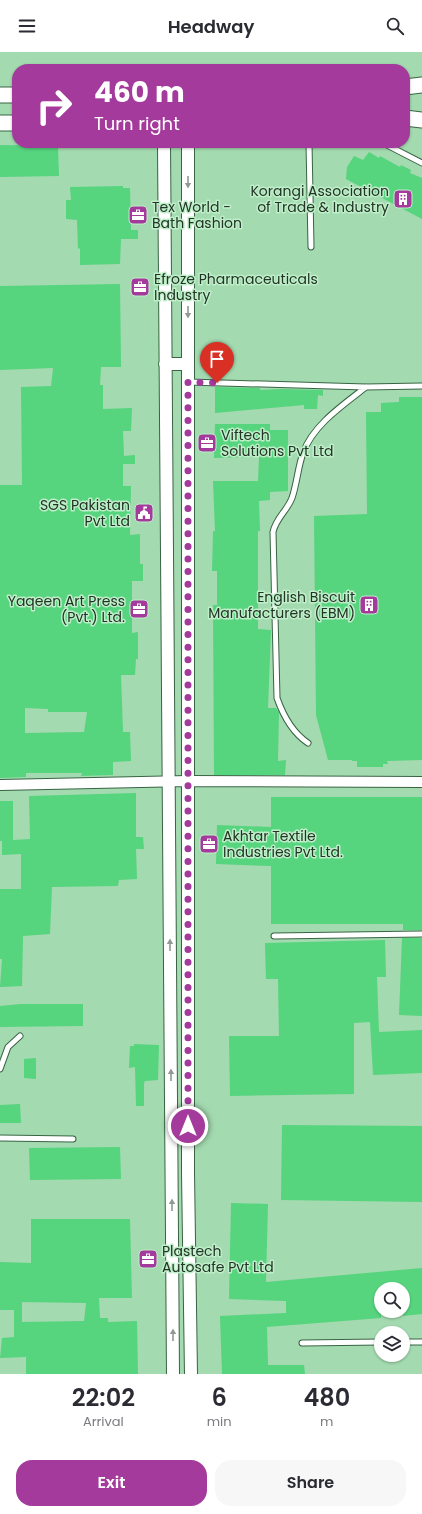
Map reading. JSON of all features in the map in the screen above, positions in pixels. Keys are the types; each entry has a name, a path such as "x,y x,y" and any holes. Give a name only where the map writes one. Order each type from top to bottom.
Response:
{"main road":[{"path":"410,87 422,86"},
{"path":"0,95 12,95"},
{"path":"410,119 422,120"},
{"path":"0,123 12,122"}],"street":[{"path":"164,148 173,1374"},
{"path":"188,148 188,781 191,1374"},
{"path":"165,364 188,364"},
{"path":"167,594 188,593"},
{"path":"0,786 169,783 188,781 422,782"}],"lane":[{"path":"309,148 311,247"},
{"path":"392,148 422,163"},
{"path":"188,382 366,387 422,386"},
{"path":"308,743 299,737 280,707 277,698 273,532 279,516 291,499 303,453 310,438 344,404 366,387"},
{"path":"274,936 422,934"},
{"path":"0,1069 8,1047 20,1036"},
{"path":"0,1138 73,1139"},
{"path":"302,1343 374,1342"},
{"path":"410,1342 422,1342"}],"shaded area":[{"path":"0,52 422,52 422,1374 0,1374"}],"building":[{"path":"0,145 12,145 12,148 58,148 59,176 0,177"},
{"name":"Korangi Association of Trade & Industry","path":"369,152 400,167 401,165 411,170 410,173 422,178 422,219 346,179 347,167 354,156 363,160"},
{"path":"123,186 123,188 130,188 131,230 138,230 138,239 121,239 120,264 80,265 77,220 66,219 66,200 71,200 70,187"},
{"path":"120,284 121,367 101,367 100,385 103,385 103,409 132,408 131,431 123,431 124,456 135,455 135,464 123,464 123,486 131,486 130,535 140,534 140,564 143,564 143,581 132,581 132,633 138,632 138,659 136,659 135,675 121,675 123,732 130,732 131,761 113,762 113,775 81,776 82,773 26,773 26,777 0,778 0,485 22,485 21,387 51,386 53,368 0,370 0,286","holes":["25,708 48,709 48,712 87,712 84,732 25,733"]},
{"path":"215,387 260,388 260,390 323,390 323,396 318,395 317,409 304,409 304,405 215,413"},
{"name":"English Biscuit Manufacturers (EBM)","path":"399,397 422,397 422,760 387,761 388,764 383,764 383,767 357,767 357,761 328,760 316,715 314,516 367,514 366,412 381,412 381,403 399,402"},
{"path":"215,424 270,424 270,430 288,430 288,491 270,492 270,500 259,501 260,531 258,531 258,629 271,630 268,708 276,708 279,712 278,761 286,760 285,775 214,775 213,605 217,605 217,571 212,571 213,531 215,531 213,481 258,481 259,457 214,458"},
{"path":"136,793 136,837 143,837 144,849 136,849 137,879 119,880 118,886 52,887 50,934 23,936 22,986 0,987 2,959 0,959 0,889 21,889 21,854 2,855 2,841 0,841 0,801 13,801 13,840 30,839 29,796"},
{"path":"271,797 422,797 422,930 403,930 403,924 271,924 271,866 216,864 217,825 271,827"},
{"path":"402,938 422,938 422,1016 399,1015"},
{"path":"385,940 386,977 377,977 379,1032 422,1030 422,1073 373,1075 370,1022 354,1023 354,1094 230,1096 229,1036 279,1036 278,979 266,979 265,943"},
{"path":"21,1004 83,1004 83,1026 0,1027 0,1006"},
{"path":"134,1044 159,1045 158,1080 145,1081 144,1106 136,1106 135,1067 129,1068 130,1046 134,1046"},
{"path":"36,1058 36,1079 24,1078 24,1059"},
{"path":"20,1104 21,1123 0,1123 0,1105"},
{"path":"282,1125 422,1126 422,1202 281,1200"},
{"path":"120,1147 121,1179 30,1180 29,1148"},
{"path":"231,1203 268,1204 266,1282 422,1268 422,1314 410,1315 410,1282 374,1282 374,1318 381,1318 267,1327 268,1365 304,1365 305,1374 222,1374 220,1316 286,1313 286,1301 229,1299"},
{"path":"31,1219 130,1219 132,1298 99,1298 100,1318 108,1318 108,1322 137,1321 138,1374 26,1374 26,1357 0,1358 2,1338 14,1337 14,1310 0,1310 0,1262 31,1263","holes":["22,1302 86,1303 84,1321 22,1322"]}],"place":[{"name":"Korangi Association of Trade & Industry","path":"403,199"},
{"name":"Tex World - Bath Fashion","path":"138,215"},
{"name":"Efroze Pharmaceuticals Industry","path":"140,287"},
{"name":"Viftech Solutions Pvt Ltd","path":"207,443"},
{"name":"SGS Pakistan Pvt Ltd","path":"144,513"},
{"name":"English Biscuit Manufacturers (EBM)","path":"369,605"},
{"name":"Yaqeen Art Press (Pvt.) Ltd.","path":"139,609"},
{"name":"Akhtar Textile Industries Pvt Ltd.","path":"209,844"},
{"name":"Plastech Autosafe Pvt Ltd","path":"148,1259"}],"route":[{"path":"188,1126 188,382 217,383"}]}
